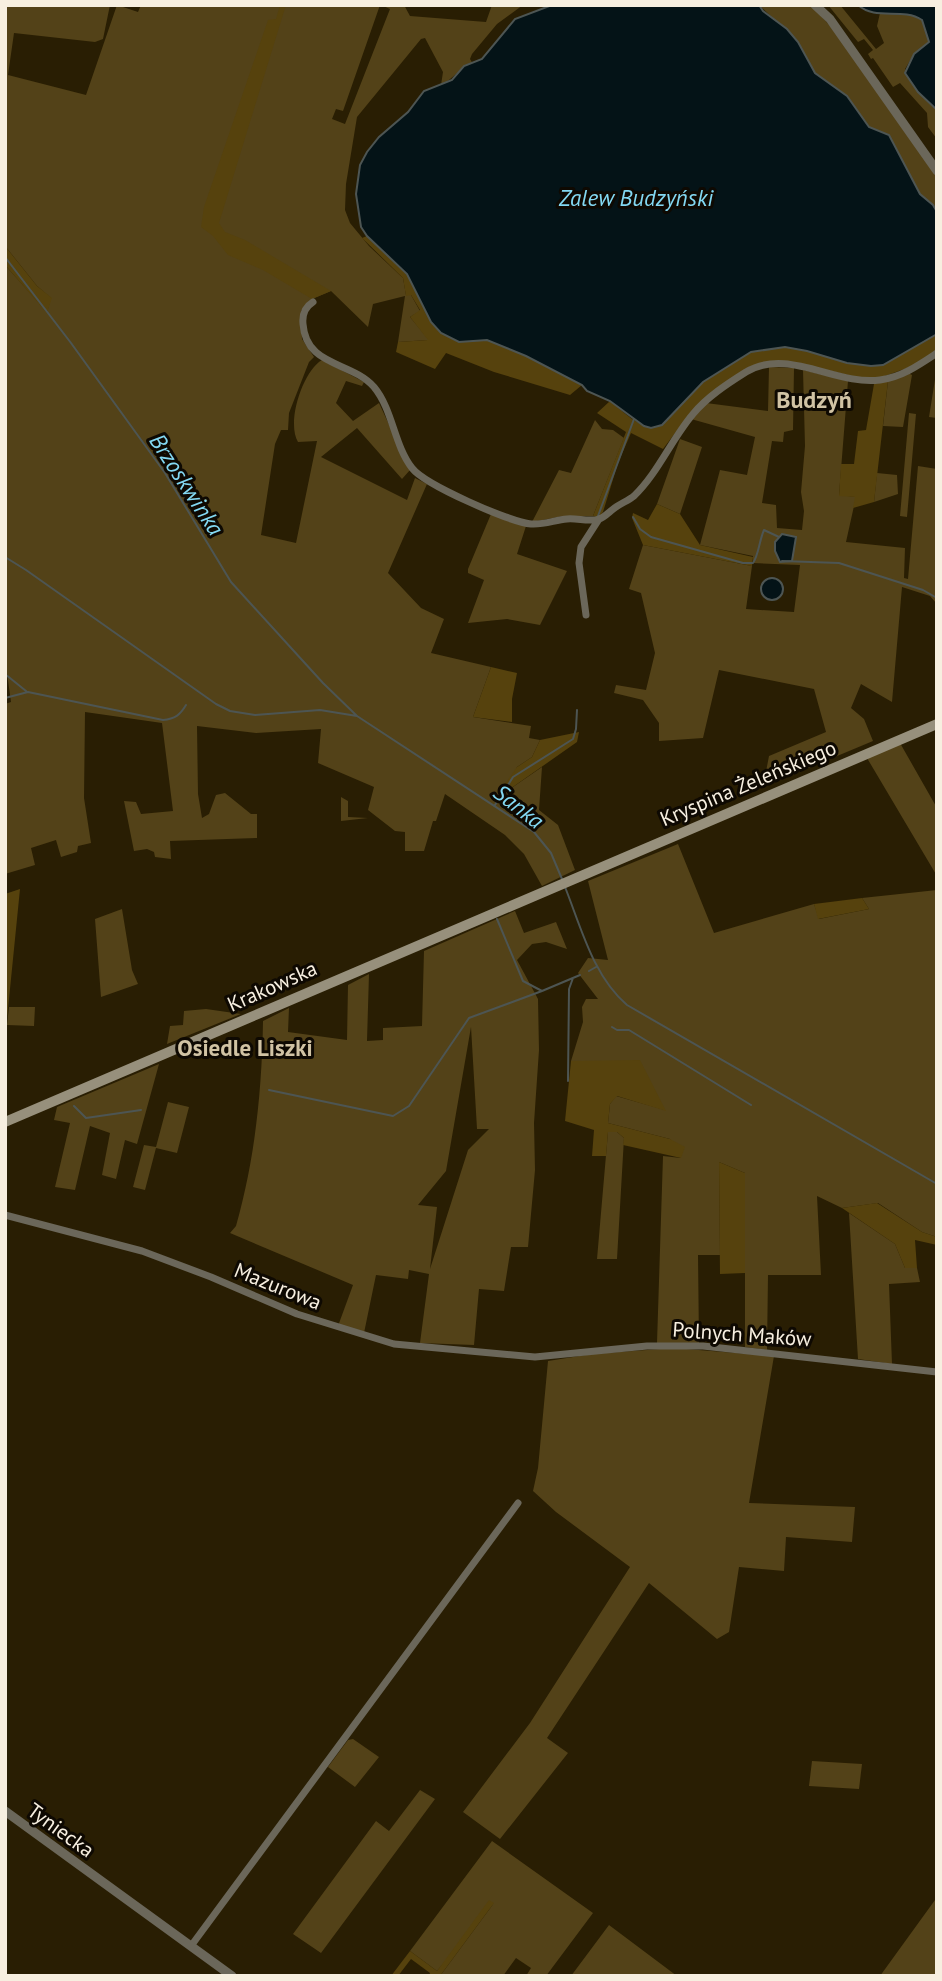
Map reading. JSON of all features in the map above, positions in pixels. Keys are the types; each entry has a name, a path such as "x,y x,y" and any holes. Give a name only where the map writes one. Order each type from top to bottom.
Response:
{"main road":[{"name":"Kryspina Żeleńskiego","path":"555,887 937,724"},
{"name":"Krakowska","path":"5,1122 555,887"}],"street":[{"path":"815,5 830,19 937,172"},
{"path":"313,302 306,307 302,319 308,344 319,356 345,368 373,387 414,471 489,512 528,524 567,519 599,519"},
{"path":"586,615 579,563 581,547 599,519 633,497 705,400 748,371 765,365 790,365 858,380 879,380 915,368 937,353"},
{"name":"Mazurowa","path":"5,1215 142,1251 297,1314 386,1342 544,1356"},
{"name":"Polnych Maków","path":"544,1356 648,1346 703,1346 937,1373"},
{"path":"191,1946 519,1503"},
{"name":"Tyniecka","path":"5,1811 232,1976"}],"shaded area":[{"path":"5,5 110,5 103,39 95,42 14,33 8,75 86,95 117,5 138,12 141,5 380,5 343,111 336,109 332,119 345,124 390,9 381,5 404,5 410,16 486,22 492,5 523,5 497,24 472,54 470,59 473,64 441,85 443,72 425,38 421,39 357,117 346,184 345,210 350,223 369,246 403,278 406,295 411,295 420,311 410,317 429,340 398,342 405,296 373,304 368,327 331,291 312,299 301,311 302,339 314,357 309,362 289,413 288,430 281,430 275,444 261,535 296,543 317,441 298,442 295,433 295,410 303,386 315,366 322,360 364,382 362,386 346,381 336,403 353,421 379,403 410,470 402,479 357,428 321,457 407,500 415,478 427,484 388,573 421,608 444,619 431,653 491,667 473,717 531,726 529,738 540,740 532,757 517,767 510,789 542,767 539,810 558,825 575,870 542,886 524,854 505,835 445,794 424,851 405,851 405,832 395,831 368,810 374,787 318,763 321,729 256,733 197,726 198,794 202,818 209,814 216,795 225,793 251,814 257,814 257,838 170,841 171,859 155,857 154,852 147,849 134,851 124,801 136,802 141,814 173,811 162,723 85,712 84,798 91,843 78,846 77,852 61,857 56,840 31,848 35,865 5,874 5,704 11,702 5,659 5,265 47,312 51,298 37,286 5,246"},
{"path":"280,5 286,5 219,223 225,232 245,240 331,291 312,299 263,270 228,255 213,236 201,227 204,207 268,20 276,19"},
{"path":"759,5 811,5 832,28 937,177 937,212 920,194 889,135 869,127 847,96 815,73 798,42"},
{"path":"828,5 840,5 876,49 884,43 877,26 880,13 911,15 922,20 929,42 914,54 905,69 918,92 937,110 937,139 928,127 927,113 900,83 893,87 868,54 873,50 864,39 858,42"},
{"path":"367,236 407,274 441,333 459,342 487,340 526,356 582,385 570,395 494,372 446,353 435,369 396,352 398,342 428,340 410,317 420,310 411,295 406,296 403,278 362,238"},
{"path":"5,246 37,286 52,298 47,313 5,265"},
{"path":"937,334 937,350 913,366 879,378 856,377 798,363 747,368 688,416 663,449 631,433 618,463 603,512 599,517 593,516 626,432 597,413 610,401 634,420 655,427 662,425 703,382 751,352 785,347 847,363 883,365"},
{"path":"769,367 794,368 793,430 784,432 783,442 772,441 762,503 776,505 777,528 802,530 804,511 801,492 805,446 803,370 848,381 839,495 856,497 846,542 905,548 904,578 908,579 918,466 937,469 937,604 930,596 902,587 892,702 861,684 851,708 864,719 873,741 763,787 769,756 826,732 814,689 719,670 703,738 659,741 659,723 643,700 614,693 616,685 646,690 655,653 641,593 629,589 643,545 752,566 746,609 794,612 800,565 753,563 753,556 700,545 720,470 747,475 755,437 691,419 706,403 768,411"},
{"path":"937,367 937,418 929,417"},
{"path":"908,373 912,375 903,427 883,426 888,381"},
{"path":"888,381 874,502 853,508 855,497 839,496 841,464 854,464 858,431 866,430 874,384"},
{"path":"909,413 916,414 907,517 900,516"},
{"path":"595,420 602,429 613,430 624,438 593,516 563,516 532,522 559,470 571,473"},
{"path":"680,439 702,447 680,514 657,504"},
{"path":"877,473 897,475 898,494 874,502"},
{"path":"657,504 680,514 700,545 753,557 752,566 643,545 632,518 633,513 648,520"},
{"path":"491,514 526,526 517,554 567,571 540,625 507,619 468,623 484,580 468,573 468,569"},
{"path":"491,667 517,673 512,699 512,722 473,717"},
{"path":"579,732 577,742 510,789 504,785 517,767 532,757 540,740"},
{"path":"900,743 937,808 937,876 867,758"},
{"path":"341,797 348,801 348,817 368,818 341,821"},
{"path":"678,844 714,933 814,904 819,919 869,909 862,898 937,890 937,1237 922,1232 878,1203 842,1208 817,1196 821,1275 768,1275 767,1350 745,1347 745,1173 719,1162 720,1255 698,1255 699,1343 657,1343 663,1156 681,1158 670,1139 608,1123 610,1104 616,1096 665,1110 571,1061 583,1022 582,1007 586,999 598,999 578,973 588,958 608,960 588,881"},
{"path":"20,889 5,1039 5,894"},
{"path":"862,898 869,909 818,919 814,904"},
{"path":"122,909 132,970 138,984 101,997 95,919"},
{"path":"515,911 524,933 556,922 567,949 546,942 532,944 517,960 538,999 535,1170 528,1247 511,1247 504,1291 479,1289 474,1345 420,1343 429,1274 409,1270 408,1279 376,1275 364,1333 338,1326 353,1285 230,1233 236,1226 243,1201 253,1150 263,1021 289,1008 288,1032 347,1040 348,985 369,974 367,1041 383,1040 383,1028 422,1026 424,951","holes":["471,1027 477,1129 489,1129 468,1150 430,1269 437,1207 418,1205 446,1171"]},
{"path":"9,1007 35,1007 34,1026 7,1025"},
{"path":"206,1009 241,1014 167,1044 170,1026 183,1025 184,1011"},
{"path":"640,1060 666,1111 617,1096 610,1104 608,1123 670,1139 685,1147 681,1158 623,1145 624,1138 617,1132 608,1132 606,1156 592,1156 594,1130 565,1121 571,1061"},
{"path":"159,1064 137,1144 125,1140 116,1179 102,1175 110,1133 90,1126 75,1190 55,1187 70,1123 54,1120 57,1107"},
{"path":"168,1102 189,1107 177,1153 156,1148 145,1190 133,1187 144,1145 156,1147"},
{"path":"608,1132 617,1132 624,1138 617,1259 597,1259"},
{"path":"719,1162 745,1173 745,1273 720,1274"},
{"path":"877,1203 922,1232 937,1237 937,1245 915,1240 917,1268 905,1268 895,1244 842,1208"},
{"path":"849,1213 895,1244 905,1268 917,1268 920,1282 889,1284 892,1364 858,1359"},
{"path":"674,1348 774,1356 749,1503 855,1507 852,1542 786,1537 784,1571 739,1567 729,1632 717,1639 649,1583 547,1738 568,1753 500,1839 463,1812 530,1723 630,1567 556,1512 533,1491 538,1468 548,1361 592,1354"},
{"path":"353,1739 379,1757 355,1787 328,1767 348,1740"},
{"path":"812,1761 862,1764 859,1789 809,1786"},
{"path":"420,1790 435,1799 321,1953 293,1934 376,1821 389,1831"},
{"path":"492,1841 593,1913 546,1976 526,1976 531,1968 516,1958 503,1976 440,1976 494,1903 437,1971 410,1951"},
{"path":"489,1900 494,1903 440,1976 429,1976 430,1973 411,1959 398,1976 391,1976 410,1951 437,1971"},
{"path":"935,1900 937,1976 880,1976"},
{"path":"609,1925 677,1976 571,1976"}],"water":[{"name":"Zalew Budzyński","path":"552,5 759,5 787,29 798,42 815,73 847,96 869,127 889,135 920,194 937,212 937,334 883,365 847,363 785,347 751,352 703,382 662,425 651,428 644,426 610,401 526,356 487,340 459,342 441,333 431,322 407,274 361,227 356,194 360,165 379,137 408,112 424,91 452,80 464,66 482,59 515,19"},
{"path":"858,5 937,5 937,110 918,92 905,73 914,54 929,42 922,20 906,14 873,12"},
{"path":"782,534 796,537 792,561 780,562 775,551 775,542"},
{"path":"772,578 780,581 783,589 780,597 772,600 764,597 761,589 764,581"}],"waterway":[{"name":"Brzoskwinka","path":"5,257 165,473 231,582 323,683 357,716"},
{"path":"598,516 634,419"},
{"path":"633,517 640,529 651,537 743,563 753,563 764,530 779,537"},
{"name":"Sanka","path":"5,557 216,704 230,711 255,715 320,710 357,716 534,832 551,853 562,879"},
{"path":"782,561 839,563 923,590 937,598"},
{"path":"5,674 26,691"},
{"path":"5,698 28,692 163,720 177,716 186,705"},
{"path":"508,785 513,777 573,739 577,710"},
{"path":"495,805 501,795"},
{"name":"Sanka","path":"565,887 597,965 605,980 627,1005 937,1184"},
{"path":"497,919 523,981 542,991 580,975"},
{"path":"589,971 596,967"},
{"path":"568,1081 569,989 573,978"},
{"path":"269,1090 393,1116 409,1106 469,1018 542,991"},
{"path":"612,1027 629,1030 751,1105"},
{"path":"74,1106 86,1118 141,1110"}],"district":[{"name":"Budzyń","path":"814,399"},
{"name":"Osiedle Liszki","path":"245,1047"}]}
